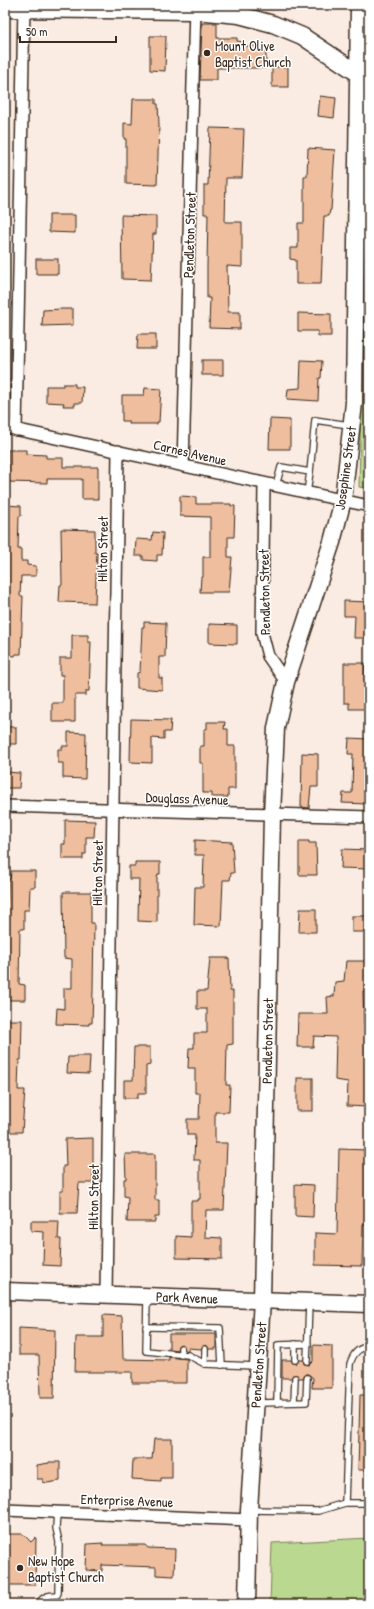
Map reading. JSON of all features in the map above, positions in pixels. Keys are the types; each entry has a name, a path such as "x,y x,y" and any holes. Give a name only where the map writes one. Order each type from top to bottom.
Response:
{"main road":[{"name":"Josephine Street","path":"286,682 332,542 343,500 352,425 354,403 363,77 359,5"},
{"path":"5,9 24,7 195,8 239,15 273,24 302,36 363,77"},
{"name":"Pendleton Street","path":"248,1604 249,1515 262,1300 272,815 276,728 286,682"},
{"name":"Park Avenue","path":"5,1291 369,1304"}],"street":[{"path":"16,430 24,7"},
{"name":"Pendleton Street","path":"183,466 195,8"},
{"name":"Carnes Avenue","path":"5,427 118,451 264,485 276,486 369,506"},
{"name":"Hilton Street","path":"106,1294 118,451"},
{"name":"Pendleton Street","path":"264,485 262,633 268,656 286,682"},
{"name":"Douglass Avenue","path":"5,806 113,811 369,817"},
{"name":"Enterprise Avenue","path":"5,1510 249,1515"}],"lane":[{"path":"308,493 315,420 352,425"},
{"path":"276,486 281,467 310,472"},
{"path":"147,1296 146,1351 181,1351 205,1364 258,1366"},
{"path":"307,1360 309,1302"},
{"path":"146,1327 220,1328 222,1365"},
{"path":"181,1327 181,1334"},
{"path":"205,1328 205,1334"},
{"path":"295,1344 295,1360"},
{"path":"276,1403 278,1345 308,1344"},
{"path":"345,1503 350,1364 353,1354 363,1347 369,1347"},
{"path":"205,1348 205,1364"},
{"path":"294,1402 295,1378"},
{"path":"256,1404 306,1402 307,1378"},
{"path":"249,1515 318,1511 345,1503 369,1503"},
{"path":"38,1604 42,1599 48,1596 57,1595 58,1593 59,1542 56,1528 57,1512"},
{"path":"5,1598 6,1604"}],"green space":[{"path":"367,98 369,99 369,489 359,487"},
{"path":"369,1538 369,1604 270,1604 272,1543"}],"building":[{"path":"202,23 217,23 217,38 237,38 237,41 244,42 244,46 264,46 264,50 266,50 266,68 217,68 217,80 200,80"},
{"path":"150,36 166,36 165,71 150,70"},
{"path":"272,67 288,67 288,87 272,87"},
{"path":"320,96 336,98 334,118 318,116"},
{"path":"133,99 156,99 156,104 158,104 159,124 157,185 126,184 126,139 124,139 124,123 132,124"},
{"path":"210,128 244,129 242,178 226,178 225,222 242,222 242,267 227,266 228,312 240,312 240,329 209,328 210,298 207,298 208,214 204,214 204,185 208,185"},
{"path":"308,148 335,150 331,210 329,216 324,216 321,284 296,284 296,260 290,259 290,248 298,248 298,223 304,223 304,176 307,176"},
{"path":"49,215 75,215 75,233 49,232"},
{"path":"121,215 156,216 156,234 153,234 151,280 122,279"},
{"path":"36,259 58,259 58,274 36,274"},
{"path":"73,309 73,325 42,326 43,310"},
{"path":"298,313 331,314 331,336 318,336 318,331 298,331"},
{"path":"138,334 156,334 156,349 137,349"},
{"path":"202,360 223,360 223,375 202,375"},
{"path":"301,360 322,361 321,378 319,378 318,401 287,399 288,389 300,388"},
{"path":"63,384 75,384 75,387 83,387 82,403 75,403 75,406 63,406 64,403 46,402 46,386 63,386"},
{"path":"145,388 161,389 159,422 157,422 157,424 129,424 129,421 122,421 122,395 144,395"},
{"path":"270,419 290,420 290,449 269,449"},
{"path":"8,450 26,450 26,454 46,455 46,458 63,458 63,467 98,467 98,499 82,499 82,479 47,479 47,483 8,482"},
{"path":"180,496 196,497 196,504 231,504 231,506 235,506 234,537 228,537 228,557 232,557 229,592 200,592 201,577 203,577 203,557 210,557 210,517 180,516"},
{"path":"5,505 21,506 21,516 19,516 18,549 21,549 21,561 27,561 27,565 36,566 36,576 21,576 20,596 23,596 21,654 16,654 15,656 5,655"},
{"path":"61,529 95,530 95,553 97,553 95,603 59,602 60,585 62,585"},
{"path":"153,532 163,533 162,555 157,555 157,561 143,560 143,556 135,556 136,539 152,540"},
{"path":"344,601 369,602 369,638 354,638 355,616 344,616"},
{"path":"144,622 166,623 165,657 159,657 159,678 162,678 162,690 137,688 137,673 140,672 142,627 144,627"},
{"path":"209,624 237,625 237,644 209,643"},
{"path":"72,635 88,635 88,642 91,642 89,691 86,691 86,695 75,695 75,722 52,722 52,703 63,703 63,675 60,675 60,658 72,658"},
{"path":"344,663 365,663 365,693 369,693 369,709 349,709 349,703 344,703"},
{"path":"131,719 171,720 170,732 164,732 164,739 152,738 152,763 130,762"},
{"path":"207,722 225,722 224,729 228,729 228,746 235,746 235,789 228,789 228,797 212,797 212,793 203,793 203,763 200,763 200,746 204,746 204,729 207,729"},
{"path":"5,727 16,727 16,744 5,744"},
{"path":"68,732 86,733 85,779 63,778 63,763 58,763 58,749 62,749 62,746 68,746"},
{"path":"349,738 369,739 368,804 342,803 343,793 352,793 353,754 348,754"},
{"path":"302,753 318,754 318,787 311,787 309,808 301,807"},
{"path":"5,772 20,773 19,788 5,788"},
{"path":"65,820 95,821 94,837 86,837 86,854 83,854 83,859 62,859 62,844 65,844"},
{"path":"195,840 232,842 234,873 231,873 230,880 223,880 221,926 194,925 195,887 203,887 204,855 195,855"},
{"path":"299,841 316,843 317,875 299,875"},
{"path":"342,849 369,850 369,869 341,868"},
{"path":"135,862 160,862 160,874 158,874 157,878 157,922 138,921 139,879 129,879 129,866 135,866"},
{"path":"11,871 35,871 35,887 30,887 29,910 24,910 24,929 20,929 19,984 25,985 25,1000 5,1000 5,902 7,902 8,879 10,879"},
{"path":"63,892 91,892 91,923 94,923 92,1023 89,1023 89,1025 56,1024 57,1008 64,1009 64,988 72,988 72,959 64,958"},
{"path":"300,909 316,909 316,932 299,932"},
{"path":"352,916 369,916 369,932 352,932"},
{"path":"210,958 229,958 230,991 233,991 233,1044 227,1045 226,1085 230,1085 229,1112 215,1112 215,1143 227,1143 224,1210 206,1210 205,1237 222,1238 222,1259 176,1258 176,1236 191,1237 191,1201 198,1201 198,1199 200,1199 200,1160 194,1160 195,1135 187,1135 187,1119 199,1119 200,1093 195,1093 195,1068 188,1068 189,1048 194,1048 194,1033 207,1033 207,1009 197,1009 197,991 207,991"},
{"path":"346,961 369,961 368,991 363,991 364,1024 366,1024 367,1089 369,1089 368,1107 347,1106 348,1082 335,1080 336,1037 314,1036 313,1047 297,1047 298,1014 328,1014 327,997 334,996 335,982 344,981"},
{"path":"5,1020 22,1020 21,1060 19,1060 18,1090 25,1090 22,1132 5,1132"},
{"path":"134,1047 150,1047 150,1065 146,1066 146,1093 138,1093 138,1098 124,1098 124,1080 133,1080"},
{"path":"90,1056 89,1074 67,1073 68,1057"},
{"path":"297,1078 313,1078 313,1111 297,1111"},
{"path":"93,1138 93,1183 79,1183 77,1213 60,1213 60,1191 63,1191 63,1166 66,1166 65,1139"},
{"path":"339,1149 368,1150 366,1224 363,1224 362,1266 315,1265 315,1233 337,1234"},
{"path":"125,1154 155,1154 155,1200 159,1200 159,1217 155,1217 155,1222 127,1222 128,1197 124,1196 124,1179 126,1179"},
{"path":"295,1184 314,1185 313,1217 295,1216"},
{"path":"31,1221 59,1221 58,1239 61,1239 60,1266 43,1265 44,1232 31,1231"},
{"path":"103,1315 122,1316 123,1359 169,1360 169,1357 187,1359 187,1383 132,1383 132,1372 75,1372 76,1337 103,1337"},
{"path":"19,1328 55,1330 54,1398 40,1398 39,1355 19,1355"},
{"path":"169,1334 216,1334 216,1349 209,1349 205,1345 201,1349 188,1348 188,1351 185,1350 184,1346 181,1344 178,1346 177,1350 169,1349"},
{"path":"313,1345 332,1346 332,1388 312,1388 313,1378 308,1374 305,1374 303,1378 299,1378 295,1374 291,1378 282,1378 282,1360 291,1360 295,1364 299,1360 303,1360 304,1364 309,1365 313,1361"},
{"path":"360,1395 369,1395 369,1470 358,1470"},
{"path":"154,1439 172,1439 172,1478 161,1478 161,1481 132,1479 133,1459 152,1459"},
{"path":"49,1462 60,1462 60,1481 47,1483 43,1482 43,1479 37,1479 37,1465"},
{"name":"New Hope Baptist Church","path":"5,1534 23,1534 31,1542 36,1537 35,1585 5,1585"},
{"path":"103,1543 102,1545 145,1545 148,1548 175,1549 174,1576 156,1575 156,1567 102,1565 102,1571 86,1570 87,1544"}],"place":[{"name":"Mount Olive Baptist Church","path":"207,53"},
{"name":"New Hope Baptist Church","path":"20,1568"}]}
